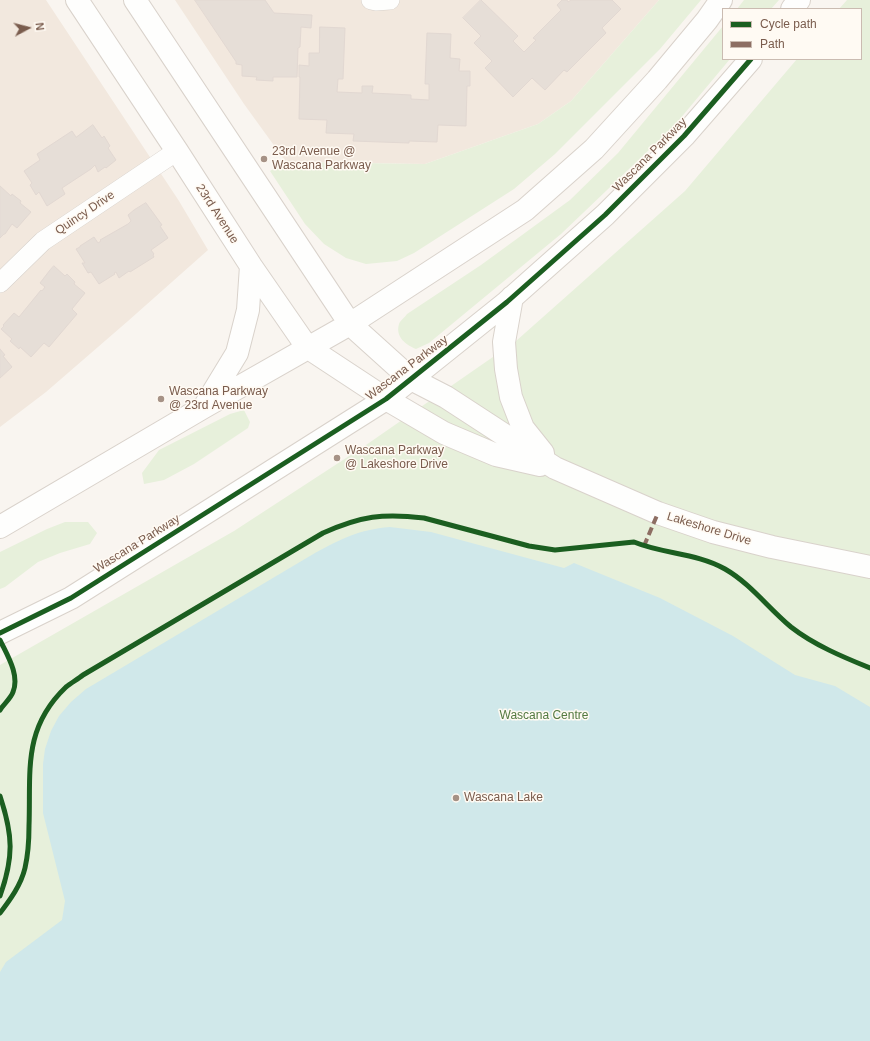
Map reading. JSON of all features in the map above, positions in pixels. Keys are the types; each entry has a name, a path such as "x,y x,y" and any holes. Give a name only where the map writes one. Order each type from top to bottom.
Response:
{"main road":[{"name":"23rd Avenue","path":"77,0 251,266 307,347 386,399"},
{"path":"135,0 350,324 411,379"},
{"path":"0,527 307,347 350,324 525,210 594,149 657,80 707,20 721,0"},
{"path":"793,8 799,0"},
{"name":"Wascana Parkway","path":"0,633 71,598 386,399 512,297 605,215 684,136 750,60"},
{"path":"204,407 237,353 248,310 251,266"},
{"path":"512,297 504,342 510,397 523,428 555,468"},
{"name":"Lakeshore Drive","path":"411,379 446,397 555,468 658,513 713,532 772,547 870,567"},
{"name":"Lakeshore Drive","path":"386,399 444,433 496,455 555,468"}],"street":[{"path":"371,0 390,0"},
{"name":"Quincy Drive","path":"0,283 43,241 177,151"}],"shaded area":[{"path":"0,0 46,0 179,201 208,250 46,392 0,427"},
{"path":"175,0 659,0 571,101 538,124 425,164 286,162 244,104"}],"green space":[{"path":"659,0 701,0 660,49 555,154 514,189 414,253 397,261 366,264 346,258 324,244 305,224 270,171 286,162 425,164 538,124 571,101"},
{"path":"744,0 779,0 772,8 738,8"},
{"name":"Wascana Lake","path":"847,0 870,0 870,1041 0,1041 0,665 234,531 366,445 516,341 685,191 796,60 862,60 862,8 840,8"},
{"path":"722,27 722,60 729,60 674,126 561,234 429,343 416,349 402,340 398,329 400,322 407,314 481,265 570,200 618,153"},
{"path":"244,410 250,422 248,428 194,464 164,480 144,484 142,473 159,450 230,414"},
{"path":"65,522 88,522 97,533 90,544 60,553 38,562 5,587 0,589 0,552"}],"water":[{"name":"Wascana Lake","path":"390,527 431,532 564,568 574,563 660,598 733,636 795,675 835,686 870,707 870,1041 0,1041 0,972 6,962 62,920 65,901 43,813 43,764 45,749 51,731 59,716 71,702 86,689 315,553 351,536 369,530"}],"building":[{"path":"195,0 265,0 274,13 312,15 311,28 301,27 300,47 298,48 297,77 273,77 273,81 256,80 257,77 242,76 242,65 236,64"},
{"path":"481,0 518,36 513,41 524,52 536,40 533,38 561,10 557,5 562,0 567,0 568,2 571,0 612,0 621,9 602,28 606,33 567,72 564,70 545,90 532,78 513,97 485,68 492,61 474,43 481,36 463,18"},
{"path":"320,27 345,28 343,79 338,79 337,92 362,93 362,86 373,86 372,93 411,95 411,99 429,100 429,84 425,84 427,33 451,34 450,58 460,59 459,71 470,71 470,86 467,86 466,126 438,125 437,142 409,141 409,143 353,141 354,134 326,133 327,120 299,119 299,65 309,66 309,53 319,53"},
{"path":"93,125 102,138 104,136 110,146 108,148 116,160 98,172 95,165 62,188 65,194 47,206 39,192 36,195 30,185 32,183 24,171 40,160 37,154 72,131 76,137"},
{"path":"0,186 11,196 12,194 21,201 20,203 31,212 17,228 12,224 0,238"},
{"path":"146,203 162,225 160,226 168,238 151,250 154,257 119,278 116,272 99,284 91,272 88,273 82,263 85,263 76,249 94,237 98,243 101,241 100,240 128,224 131,221 128,215"},
{"path":"54,266 65,276 67,274 75,282 74,284 85,293 72,309 77,314 49,347 44,343 31,357 20,347 19,349 10,341 12,339 1,329 14,313 19,317 41,290 42,291 45,287 40,283"},
{"path":"0,349 5,355 3,356 12,367 0,378"}],"marked path":[{"path":"644,546 658,513"}],"cycle path":[{"path":"0,633 71,598 386,399 507,302 605,215 684,136 750,60"},
{"path":"0,913 18,886 23,874 28,853 30,769 35,735 42,719 52,703 66,687 83,675 323,533 361,519 384,516 424,518 529,546 555,550 634,542 703,560 725,569 734,575 791,627 809,639 829,650 870,668"},
{"path":"0,640 12,665 15,679 15,686 12,694 0,710"},
{"path":"0,796 7,823 10,846 8,869 0,896"}],"place":[{"name":"23rd Avenue @ Wascana Parkway","path":"264,159"},
{"name":"Wascana Parkway @ 23rd Avenue","path":"161,399"},
{"name":"Wascana Parkway @ Lakeshore Drive","path":"337,458"},
{"name":"Wascana Lake","path":"456,798"}],"park label":[{"name":"Wascana Centre","path":"544,716"}]}
